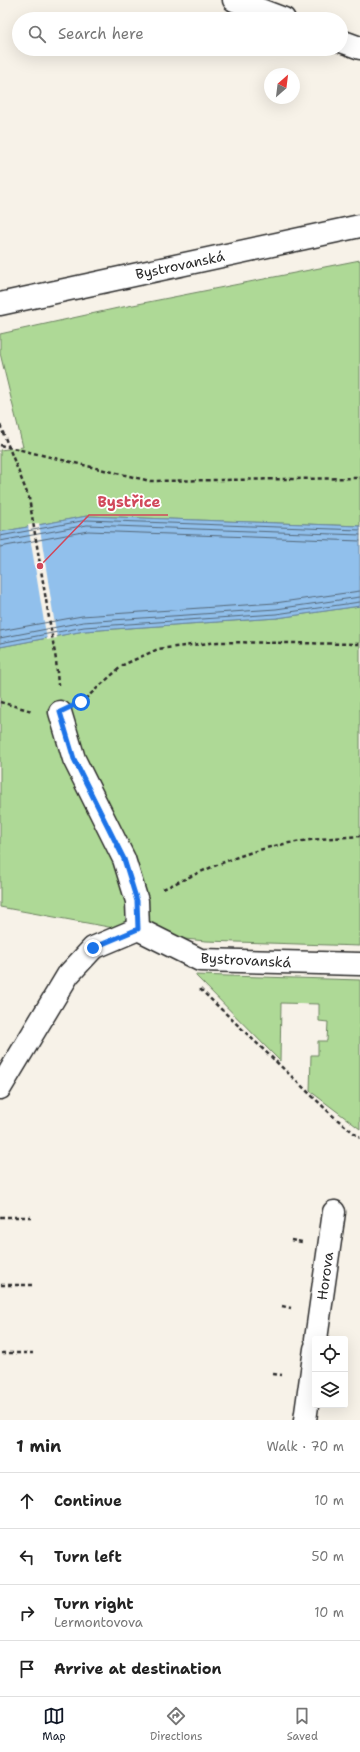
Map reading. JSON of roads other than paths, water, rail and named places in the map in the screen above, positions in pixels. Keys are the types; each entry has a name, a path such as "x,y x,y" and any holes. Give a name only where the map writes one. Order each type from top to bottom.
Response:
{"street":[{"path":"234,0 266,12"},
{"path":"348,44 360,48"},
{"name":"Bystrovanská","path":"0,304 360,226"},
{"path":"0,1088 68,975 93,948 138,929 137,901 124,859 74,759 60,712"},
{"name":"Bystrovanská","path":"138,929 200,960 360,964"},
{"name":"Horova","path":"316,1336 334,1212"},
{"path":"305,1420 312,1370"}],"water":[{"path":"87,516 360,526 360,606 277,618 84,631 0,647 0,532"}],"place":[{"name":"Bystřice","path":"40,566"}]}
